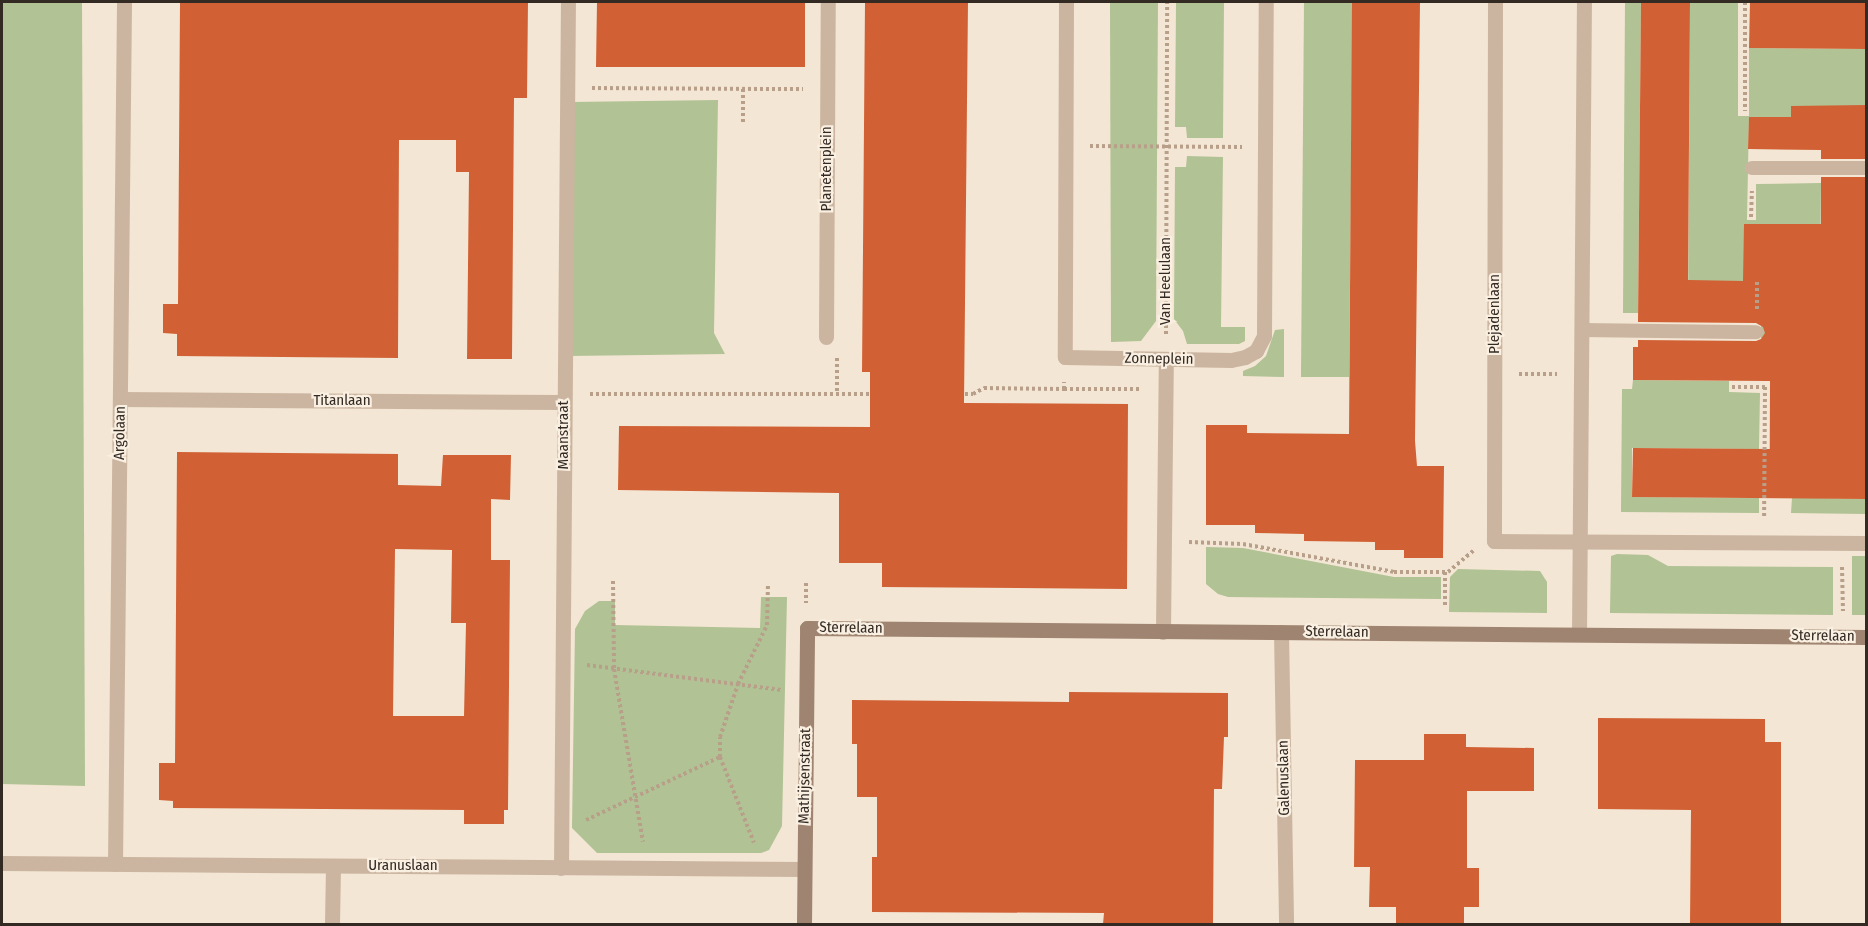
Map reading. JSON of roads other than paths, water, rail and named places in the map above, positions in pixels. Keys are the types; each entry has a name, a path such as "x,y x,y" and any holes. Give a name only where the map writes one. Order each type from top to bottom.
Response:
{"street":[{"name":"Argolaan","path":"115,864 124,2"},
{"name":"Maanstraat","path":"561,868 568,2"},
{"name":"Planetenplein","path":"826,337 828,2"},
{"name":"Zonneplein","path":"1066,2 1065,357 1231,360 1245,357 1256,351 1264,336 1266,2"},
{"name":"Plejadenlaan","path":"1495,2 1494,541 1580,542"},
{"path":"1579,634 1584,2"},
{"path":"1163,632 1166,359"},
{"name":"Titanlaan","path":"120,399 564,402"},
{"path":"1580,542 1866,543"},
{"name":"Sterrelaan","path":"807,628 1866,637"},
{"name":"Mathijsenstraat","path":"804,924 807,628"},
{"name":"Galenuslaan","path":"1281,632 1286,924"},
{"name":"Uranuslaan","path":"2,863 804,869"},
{"path":"332,924 333,866"}],"lane":[{"path":"1752,168 1866,168"},
{"path":"1582,330 1756,332"}]}
